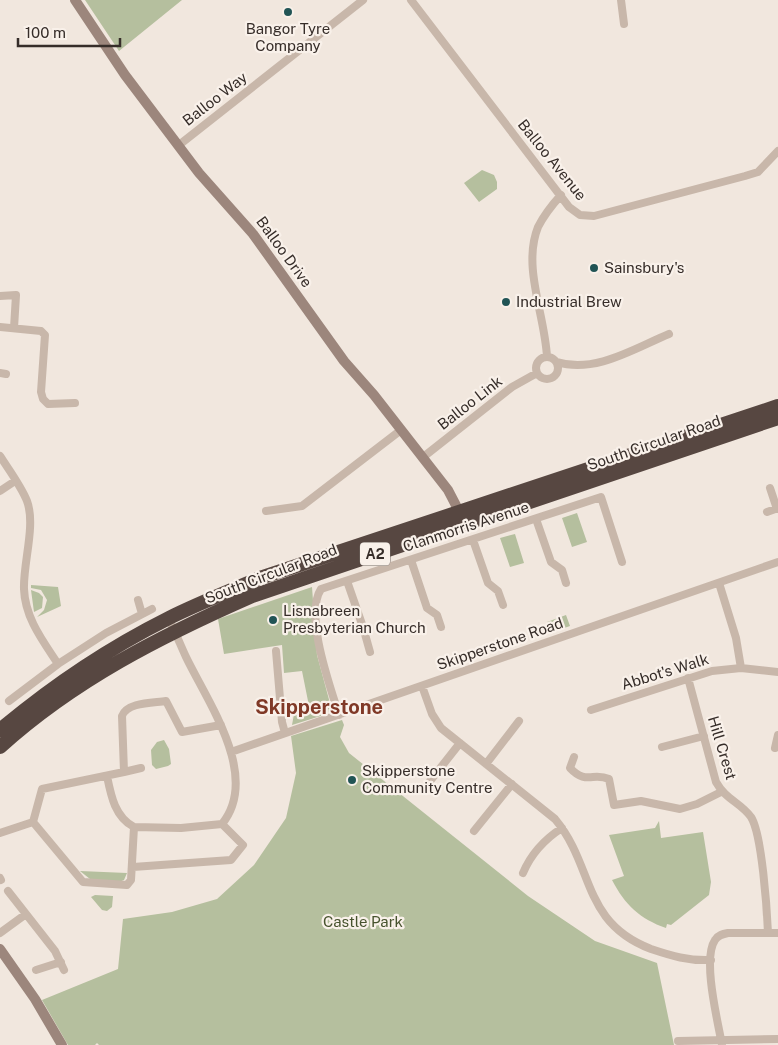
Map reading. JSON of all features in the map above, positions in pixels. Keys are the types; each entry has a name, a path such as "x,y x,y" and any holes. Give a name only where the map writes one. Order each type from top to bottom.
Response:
{"highway":[{"name":"South Circular Road","path":"0,730 21,712 81,669 171,624 778,406"},
{"name":"South Circular Road","path":"462,519 552,495 778,418"},
{"name":"South Circular Road","path":"0,747 58,700 171,624"}],"street":[{"name":"Balloo Drive","path":"75,0 125,75 199,173 253,234 344,360 448,490 462,519"},
{"name":"Balloo Way","path":"179,145 363,0"},
{"name":"Balloo Avenue","path":"411,0 569,207 580,215 594,216 752,174 758,172 778,152"},
{"path":"621,0 624,24"},
{"path":"547,357 546,336 532,264 535,238 539,226 560,195"},
{"path":"0,296 16,295 14,328"},
{"path":"0,327 41,331 45,335 41,392 43,399 48,404 75,403"},
{"path":"547,357 557,362 579,366 607,360 669,334"},
{"path":"547,357 538,362 536,369 537,374 545,379 552,378 558,369 557,362"},
{"name":"Balloo Link","path":"422,458 512,387 537,374"},
{"path":"266,511 302,506 401,430"},
{"path":"0,456 28,502 30,514 25,597 36,631 58,664"},
{"path":"0,491 15,481"},
{"path":"767,512 777,508 770,488"},
{"name":"Clanmorris Avenue","path":"339,715 320,654 315,598 321,589 601,497 622,562"},
{"path":"536,519 551,562 562,570 566,583"},
{"path":"473,540 488,582 498,592 503,605"},
{"path":"411,560 427,608 437,615 441,626"},
{"name":"Skipperstone Road","path":"231,752 778,562"},
{"path":"347,582 370,652"},
{"path":"719,583 736,638 741,668"},
{"path":"138,600 142,614"},
{"path":"9,701 58,664 106,633 152,608"},
{"path":"107,776 115,807 125,822 134,827 181,828 222,824 230,813 234,796 234,769 231,752 221,725 171,624"},
{"path":"276,651 282,722 285,733"},
{"name":"Abbot's Walk","path":"591,710 712,671 741,668 778,672"},
{"name":"Hill Crest","path":"688,678 716,782 721,792 740,807 754,824 767,898 768,933"},
{"path":"422,686 434,720 554,819 562,828 573,846 600,911 615,928 635,942 680,959 711,960"},
{"path":"124,772 122,716 124,711 130,707 166,701 182,732 221,725"},
{"path":"486,764 518,721"},
{"path":"775,748 778,735"},
{"path":"662,747 704,736"},
{"path":"423,790 460,742"},
{"path":"574,757 570,768 578,776 584,778 604,777 609,779 614,805 641,801 680,809 697,804 721,792"},
{"path":"33,822 42,789 141,768"},
{"path":"474,831 512,784"},
{"path":"33,822 87,884 127,885 131,880 133,867 134,827"},
{"path":"0,833 33,822"},
{"path":"133,867 231,860 243,845 222,824"},
{"path":"523,873 528,862 544,841 562,828"},
{"path":"8,890 62,966 36,970"},
{"path":"0,933 26,914"},
{"path":"722,1042 711,984 711,960 714,940 721,934 778,933"},
{"path":"0,949 35,999 62,1045"},
{"path":"678,1041 722,1042 778,1039"}],"green space":[{"path":"85,0 182,0 119,51"},
{"path":"482,170 494,175 497,189 479,202 464,183"},
{"path":"577,513 587,542 572,547 562,518"},
{"path":"515,534 524,563 510,567 500,538"},
{"path":"31,585 58,587 61,606 37,617 44,610 47,600 41,590 31,588"},
{"path":"312,587 317,655 331,707 327,714 292,725 294,714 310,711 302,671 284,673 282,645 224,654 218,619"},
{"path":"31,590 43,597 42,608 34,612"},
{"path":"566,615 570,626 550,633 547,622"},
{"name":"Castle Park","path":"342,720 344,725 340,737 349,753 528,896 595,941 657,963 674,1045 99,1045 97,1043 95,1045 68,1045 42,1000 118,969 123,919 172,912 217,899 254,865 286,818 296,773 291,736"},
{"path":"164,740 169,749 171,764 156,769 152,765 151,750 157,742"},
{"path":"659,821 661,838 703,832 711,882 709,895 671,925 667,924 666,928 648,920 634,910 617,889 612,880 624,876 609,835 655,828"},
{"path":"80,871 127,873 124,880 119,882 90,879"},
{"path":"95,895 113,896 112,907 107,911 102,910 91,897"}],"place":[{"name":"Bangor Tyre Company","path":"288,12"},
{"name":"Sainsbury's","path":"594,268"},
{"name":"Industrial Brew","path":"506,302"},
{"name":"Lisnabreen Presbyterian Church","path":"273,620"},
{"name":"Skipperstone Community Centre","path":"352,780"}],"district":[{"name":"Skipperstone","path":"319,707"}]}
